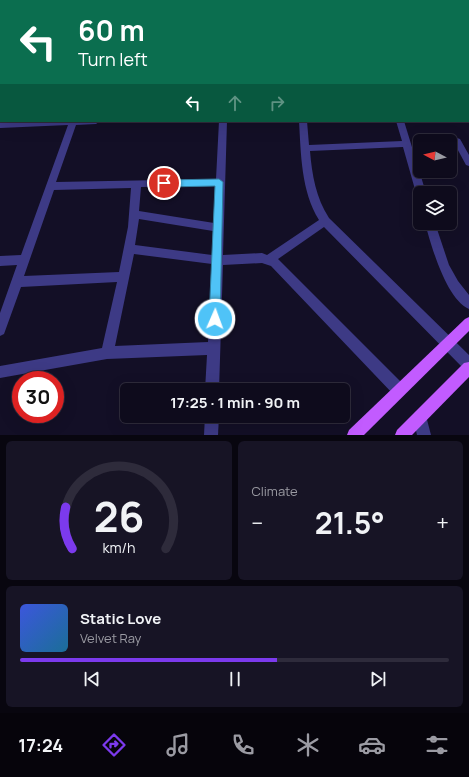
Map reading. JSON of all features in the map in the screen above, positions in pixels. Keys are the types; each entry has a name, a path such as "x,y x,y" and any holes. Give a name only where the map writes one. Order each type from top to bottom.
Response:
{"main road":[{"path":"354,435 469,323"},
{"path":"402,435 469,368"}],"street":[{"path":"0,136 3,125 73,122 0,330"},
{"path":"212,383 219,182 223,122"},
{"path":"303,122 315,204 325,221 469,364"},
{"path":"400,122 419,186"},
{"path":"457,141 469,163"},
{"path":"306,148 407,144"},
{"path":"50,186 219,182"},
{"path":"107,353 130,249 135,214 136,184"},
{"path":"135,214 218,228"},
{"path":"269,260 325,221"},
{"path":"432,230 446,273 455,289 469,303"},
{"path":"130,249 217,260 262,258 269,260 280,269 399,390"},
{"path":"0,261 24,260"},
{"path":"16,282 123,277"},
{"path":"0,372 107,353 214,348"},
{"path":"420,417 424,435"},
{"path":"211,435 212,423"}],"route":[{"path":"164,183 219,182 215,319"}]}
